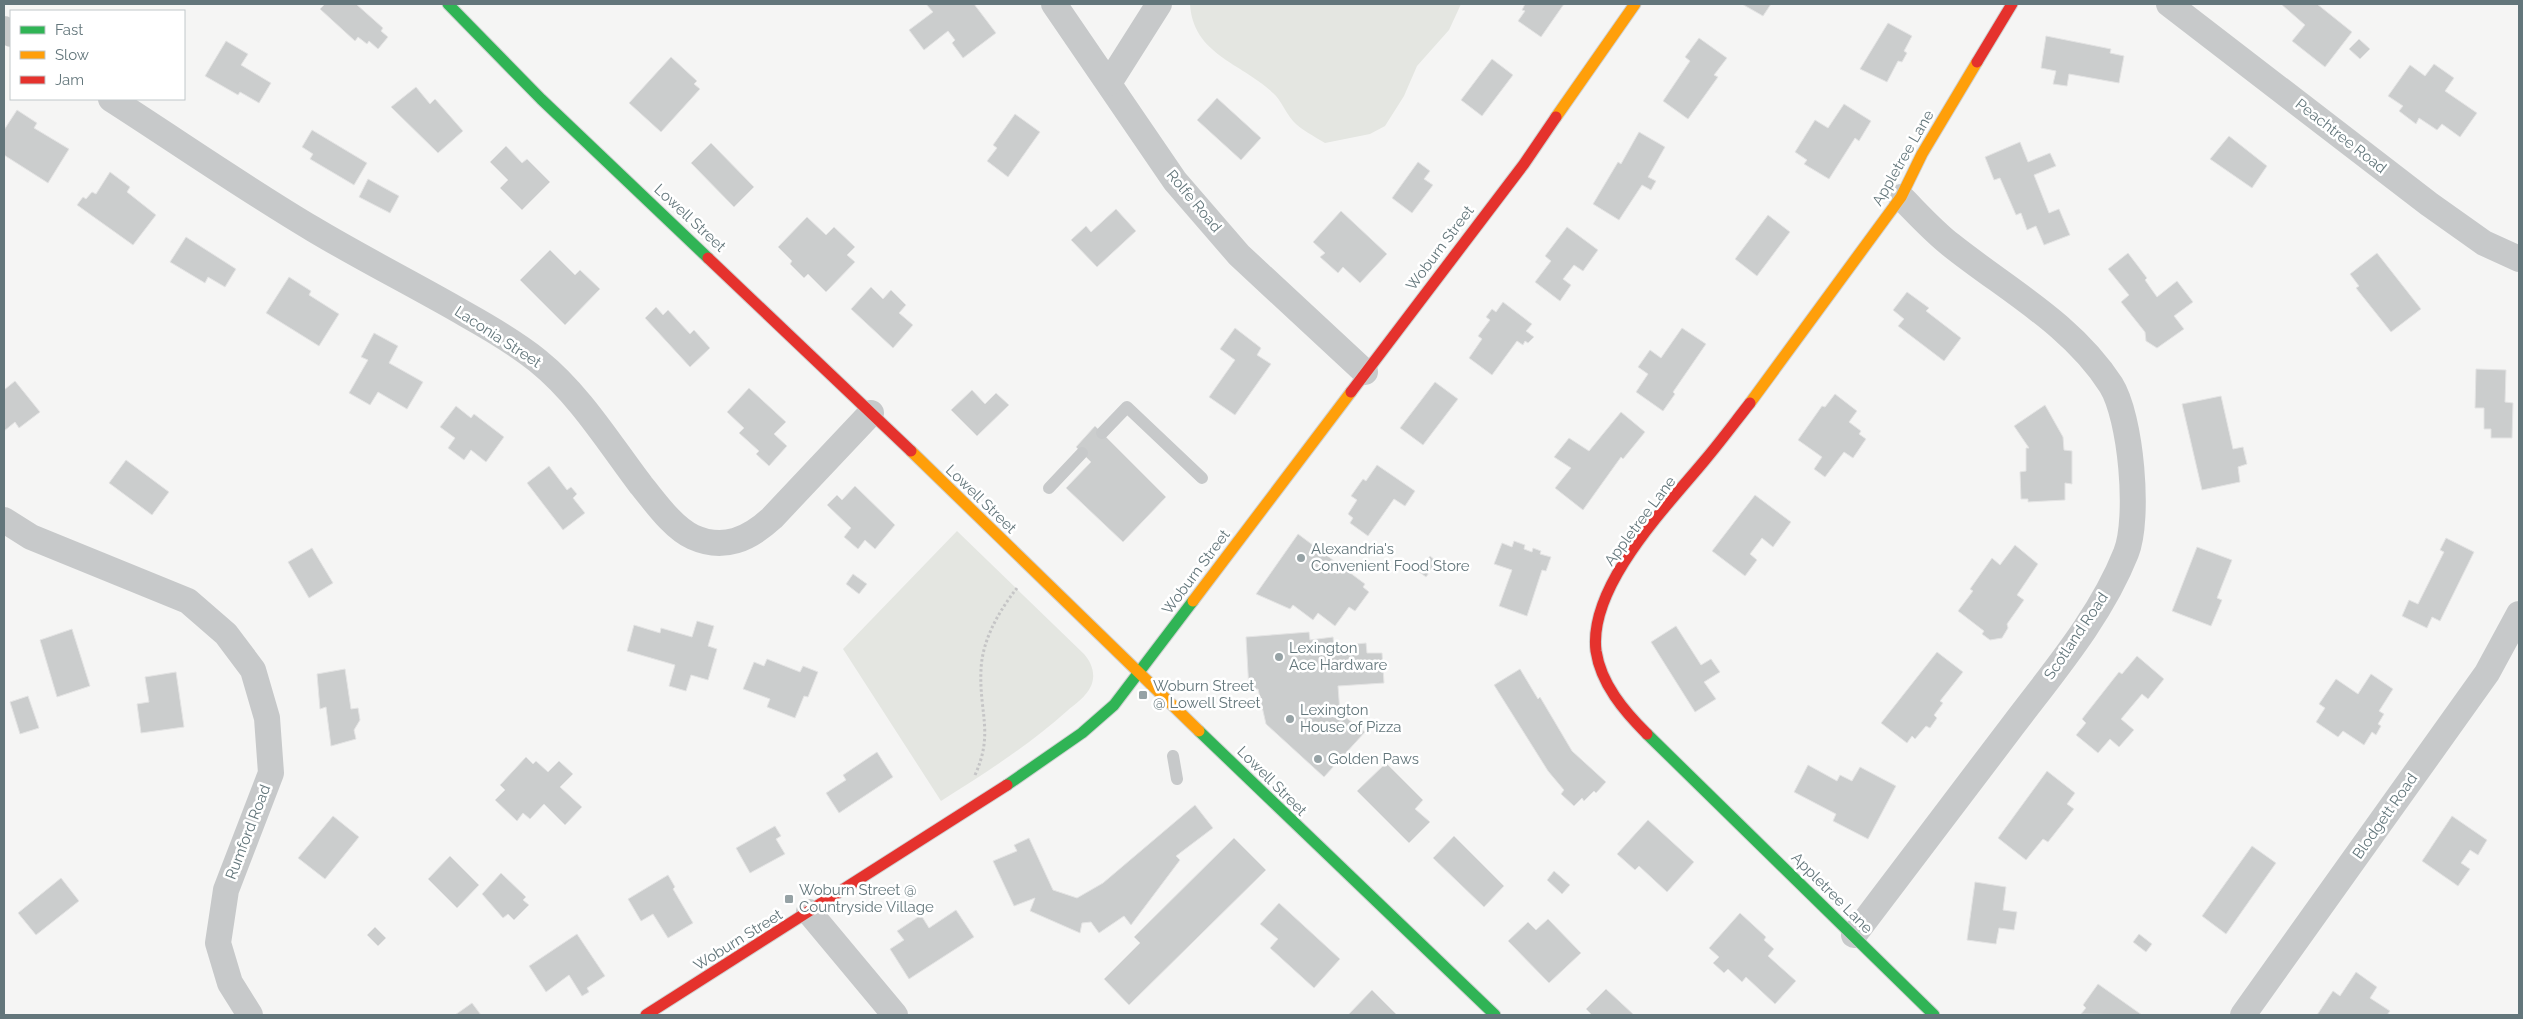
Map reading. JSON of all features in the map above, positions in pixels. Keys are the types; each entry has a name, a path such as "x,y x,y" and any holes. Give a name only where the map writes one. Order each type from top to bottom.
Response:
{"main road":[{"name":"Lowell Street","path":"448,4 546,104 871,412 1033,571 1495,1015"},
{"name":"Woburn Street","path":"646,1015 983,800 1082,733 1114,705 1140,674 1365,372 1524,164 1635,4"},
{"name":"Appletree Lane","path":"1934,1015 1632,718 1608,689 1596,660 1597,623 1608,592 1622,567 1734,423 1901,197 1927,146 2012,4"}],"street":[{"name":"Rolfe Road","path":"1054,4 1175,181 1240,255 1365,372"},
{"path":"1109,83 1159,4"},
{"name":"Peachtree Road","path":"2169,4 2429,204 2484,243 2519,259"},
{"name":"Laconia Street","path":"113,100 314,230 499,333 527,352 556,377 576,399 654,500 684,532 695,538 724,544 740,541 755,533 871,412"},
{"name":"Scotland Road","path":"1854,935 2047,681 2099,607 2127,552 2134,516 2129,441 2113,388 2094,360 2056,324 1949,244 1901,197"},
{"name":"Rumford Road","path":"4,520 31,537 188,602 226,634 253,670 267,718 271,773 226,890 218,943 230,983 250,1015"},
{"name":"Blodgett Road","path":"2243,1015 2487,673 2519,614"},
{"path":"809,912 895,1015"}],"lane":[{"path":"1102,433 1127,407 1202,478"},
{"path":"1049,488 1082,453"},
{"path":"1173,756 1177,779"}],"path":[{"path":"983,800 972,781 983,755 986,742 981,692 984,650 990,631 1016,588 1033,571"}],"shaded area":[{"path":"1190,4 1461,4 1449,30 1417,66 1404,96 1385,126 1370,134 1325,143 1296,124 1276,96 1261,83 1209,47 1193,21"},
{"path":"957,531 1084,654 1091,665 1093,678 1089,690 1083,697 1052,724 1006,759 941,801 843,649"}],"building":[{"path":"325,4 356,4 383,28 381,31 388,37 378,49 369,41 367,44 358,37 355,41 320,9"},
{"path":"926,4 974,4 996,33 963,58 952,43 955,40 948,31 924,50 909,30 933,12"},
{"path":"1525,4 1564,4 1541,37 1518,21 1525,11 1522,10"},
{"path":"1742,4 1771,4 1763,16"},
{"path":"2281,4 2317,4 2352,32 2325,67 2292,41 2305,25"},
{"path":"1888,23 1912,36 1904,51 1907,53 1902,62 1898,61 1887,82 1860,69"},
{"path":"2046,36 2111,49 2110,53 2124,56 2119,83 2069,74 2067,86 2053,84 2056,71 2041,68"},
{"path":"1699,38 1727,58 1714,75 1718,77 1688,119 1663,101 1690,61 1685,57"},
{"path":"2359,39 2370,49 2360,59 2349,49"},
{"path":"226,41 248,54 241,65 271,83 259,103 240,92 238,95 205,76"},
{"path":"671,57 697,81 694,84 700,89 661,132 629,103"},
{"path":"1492,59 1513,75 1482,116 1461,100"},
{"path":"2434,64 2454,78 2445,91 2477,113 2460,137 2442,124 2437,130 2419,118 2416,124 2399,111 2403,106 2388,96 2410,65 2425,76"},
{"path":"416,87 430,104 435,99 463,131 438,153 391,107"},
{"path":"1217,98 1261,138 1241,160 1197,120"},
{"path":"1844,104 1871,121 1859,141 1855,138 1829,179 1804,164 1807,160 1795,152 1815,120 1828,128"},
{"path":"17,110 37,123 34,128 69,149 48,183 4,155 4,130"},
{"path":"1015,114 1040,132 1008,177 987,161 997,148 993,145"},
{"path":"312,130 367,163 354,185 310,159 313,154 302,147"},
{"path":"1639,132 1665,147 1648,177 1656,181 1651,190 1642,185 1619,220 1593,204 1618,162 1621,164"},
{"path":"2229,136 2267,166 2252,188 2210,159"},
{"path":"2020,142 2028,162 2050,153 2056,166 2034,175 2049,213 2059,209 2070,235 2044,245 2036,226 2027,230 2021,213 2016,215 2000,178 1994,180 1985,157"},
{"path":"711,143 754,187 734,207 691,163"},
{"path":"506,146 522,163 527,159 550,182 522,210 500,188 508,180 490,162"},
{"path":"1418,162 1430,171 1424,179 1433,185 1412,213 1392,198"},
{"path":"110,172 130,187 127,192 156,215 133,245 77,205 83,197 86,199 92,192 96,194"},
{"path":"368,179 399,196 390,213 359,197"},
{"path":"1116,209 1136,231 1097,267 1071,240 1086,226 1091,232"},
{"path":"1341,211 1387,254 1360,283 1343,267 1338,273 1320,257 1325,253 1313,242"},
{"path":"1768,215 1790,232 1757,276 1735,259"},
{"path":"807,217 826,235 834,227 855,247 847,255 855,262 826,292 808,274 804,278 790,264 792,261 778,247"},
{"path":"1567,227 1598,250 1583,271 1574,265 1563,279 1571,285 1560,301 1535,282 1551,261 1545,256"},
{"path":"186,237 236,269 225,287 208,277 205,283 170,262"},
{"path":"550,250 575,275 580,270 600,289 565,325 520,280"},
{"path":"2128,253 2147,278 2145,280 2157,297 2177,281 2193,302 2174,316 2184,329 2157,348 2146,341 2145,332 2121,302 2129,295 2108,269"},
{"path":"2377,253 2421,309 2391,332 2356,288 2359,286 2350,274"},
{"path":"289,277 311,291 309,295 339,314 319,346 266,313"},
{"path":"871,287 883,299 891,290 906,305 899,313 913,325 893,348 851,309"},
{"path":"1907,292 1929,308 1926,311 1961,338 1944,361 1898,326 1904,319 1893,310"},
{"path":"1503,302 1532,324 1526,331 1534,337 1528,343 1525,341 1523,345 1517,341 1492,375 1469,358 1482,339 1478,336 1490,320 1486,317 1492,309 1496,312"},
{"path":"656,307 663,315 668,310 690,334 694,330 710,348 690,367 645,318"},
{"path":"1235,328 1261,348 1257,355 1271,364 1235,415 1209,397 1235,360 1220,349"},
{"path":"1682,328 1706,344 1673,392 1675,394 1663,411 1636,392 1648,374 1638,367 1650,350 1661,358"},
{"path":"374,333 398,346 389,363 423,382 407,409 378,392 370,405 349,393 368,360 361,357"},
{"path":"2476,369 2506,370 2505,402 2513,403 2512,438 2491,438 2491,429 2484,429 2484,408 2475,408"},
{"path":"15,381 40,412 19,428 15,422 4,431 4,390"},
{"path":"1435,382 1458,399 1423,445 1400,428"},
{"path":"749,388 786,422 774,434 787,446 769,466 756,454 759,451 739,433 744,428 727,412"},
{"path":"972,390 985,404 996,393 1009,405 977,436 951,410"},
{"path":"1835,394 1857,411 1849,422 1861,431 1859,434 1866,439 1853,458 1844,452 1825,477 1814,469 1822,457 1798,440 1822,406 1825,407"},
{"path":"2221,396 2233,449 2243,447 2247,464 2238,467 2240,482 2202,490 2182,404"},
{"path":"2045,405 2063,437 2064,450 2072,451 2072,484 2065,483 2065,500 2028,502 2028,499 2021,499 2020,472 2026,471 2026,448 2029,448 2014,426"},
{"path":"456,406 471,418 474,414 504,437 486,462 471,450 464,460 448,448 455,438 440,427"},
{"path":"1621,412 1645,432 1623,459 1621,457 1583,510 1555,488 1571,468 1554,457 1569,438 1589,451"},
{"path":"1095,426 1166,497 1123,542 1066,488 1091,462 1076,447"},
{"path":"126,460 169,492 152,515 109,483"},
{"path":"1377,465 1415,491 1405,506 1394,499 1368,536 1350,523 1353,518 1348,514 1357,500 1351,496 1363,479 1366,481"},
{"path":"549,466 567,490 571,487 577,494 573,498 585,513 563,530 527,483"},
{"path":"855,486 895,525 875,549 865,540 858,549 844,537 851,528 827,505 837,495 842,500"},
{"path":"1755,495 1791,522 1773,547 1762,538 1750,554 1757,560 1745,576 1712,551"},
{"path":"1298,534 1365,584 1363,587 1369,592 1355,611 1349,607 1335,626 1318,613 1313,620 1293,605 1290,609 1256,594"},
{"path":"2446,538 2474,552 2440,621 2432,617 2427,628 2402,616 2409,600 2418,604 2444,552 2440,550"},
{"path":"1514,541 1525,545 1524,549 1532,552 1533,548 1541,551 1540,554 1551,557 1546,571 1542,570 1527,616 1499,606 1512,570 1494,564 1502,543 1512,547"},
{"path":"2015,545 2038,564 2017,595 2024,600 2007,624 2008,628 2002,638 1990,640 1982,634 1984,631 1958,611 1973,591 1970,589 1992,558 2000,565"},
{"path":"2197,547 2232,560 2217,598 2222,600 2211,626 2172,611"},
{"path":"312,548 333,583 309,598 288,562"},
{"path":"1430,556 1437,562 1426,577 1418,571"},
{"path":"853,574 867,584 859,594 846,584"},
{"path":"697,621 714,626 708,646 717,649 708,680 691,675 686,691 669,686 675,665 627,651 634,625 660,633 661,628 692,637"},
{"path":"1676,626 1701,665 1711,659 1720,672 1704,682 1716,699 1695,712 1651,642"},
{"path":"72,629 90,686 57,697 40,640"},
{"path":"1309,632 1310,640 1333,637 1335,655 1348,654 1347,645 1366,643 1367,653 1382,653 1384,683 1338,686 1340,713 1365,732 1324,777 1266,724 1258,689 1249,690 1246,637"},
{"path":"1937,652 1963,672 1940,701 1943,703 1934,715 1937,718 1930,728 1926,726 1915,739 1912,736 1907,743 1881,723"},
{"path":"2137,656 2164,679 2148,699 2142,694 2121,719 2134,730 2119,747 2110,739 2098,753 2076,735 2086,723 2082,719 2119,672 2122,674"},
{"path":"767,659 800,672 803,666 818,672 808,697 804,696 795,718 767,707 770,699 743,689 754,662 764,666"},
{"path":"345,669 351,709 358,708 360,720 354,730 356,739 331,746 326,707 320,709 317,674"},
{"path":"1520,669 1538,699 1540,697 1572,751 1606,782 1596,793 1594,791 1584,801 1582,798 1574,806 1561,794 1564,790 1548,771 1494,685"},
{"path":"176,672 184,727 141,733 137,704 149,702 145,677"},
{"path":"2371,674 2393,689 2379,711 2384,714 2378,724 2381,726 2376,735 2372,732 2364,745 2343,731 2338,737 2316,722 2325,708 2319,704 2336,679 2358,694"},
{"path":"28,696 39,728 20,734 10,702"},
{"path":"877,752 893,777 839,813 826,793 846,780 843,775"},
{"path":"526,757 533,764 536,761 548,772 559,761 573,774 560,787 582,807 565,825 544,804 530,819 523,813 517,821 495,800 505,790 500,785"},
{"path":"1386,763 1423,800 1415,809 1430,822 1409,843 1357,791"},
{"path":"1808,765 1837,781 1840,775 1852,781 1860,767 1896,786 1868,839 1833,821 1836,814 1794,792"},
{"path":"2047,771 2075,793 2067,804 2074,809 2048,842 2043,839 2026,860 1998,838"},
{"path":"1195,805 1213,828 1176,856 1180,860 1131,925 1124,916 1099,933 1091,922 1082,923 1080,933 1030,911 1035,898 1014,906 993,861 1017,851 1014,845 1029,838 1053,890 1077,898 1103,883"},
{"path":"333,816 359,837 325,879 298,858"},
{"path":"2452,816 2487,840 2478,855 2470,850 2461,863 2470,869 2458,886 2422,861"},
{"path":"1648,820 1694,862 1667,892 1639,866 1635,870 1617,854"},
{"path":"775,826 781,836 776,839 785,854 750,873 736,848"},
{"path":"1454,836 1504,886 1484,907 1433,858"},
{"path":"1234,838 1266,870 1129,1005 1104,979 1140,943 1134,937"},
{"path":"2252,846 2276,863 2226,934 2202,916"},
{"path":"450,856 479,885 457,908 428,879"},
{"path":"1554,871 1570,885 1562,894 1547,880"},
{"path":"501,873 526,897 523,900 529,905 514,920 508,914 503,918 482,894"},
{"path":"668,875 675,887 673,889 693,923 668,938 653,914 641,921 628,899"},
{"path":"61,878 79,901 36,935 18,913"},
{"path":"1975,882 2006,887 2003,910 2017,912 2014,930 1999,928 1996,944 1967,940"},
{"path":"1279,903 1340,959 1314,988 1270,948 1278,939 1260,924"},
{"path":"956,910 974,937 909,979 890,949 904,940 897,931 921,915 929,928"},
{"path":"1740,913 1766,937 1764,940 1774,949 1768,956 1796,981 1775,1004 1746,977 1742,982 1728,969 1724,973 1713,963 1719,957 1709,948"},
{"path":"1548,919 1581,953 1549,983 1508,941 1528,922 1536,930"},
{"path":"375,927 386,938 378,946 367,935"},
{"path":"577,934 605,976 587,988 589,992 582,996 569,975 546,992 529,966"},
{"path":"2139,934 2152,944 2146,952 2133,942"},
{"path":"2356,972 2377,987 2370,998 2390,1011 2387,1015 2317,1015 2333,991 2340,996"},
{"path":"2098,984 2142,1015 2081,1014 2086,1008 2083,1005"},
{"path":"1606,989 1634,1015 1592,1015 1586,1009"},
{"path":"1372,990 1397,1015 1348,1015"},
{"path":"472,1003 481,1015 455,1015"}],"traffic: fast":[{"path":"448,4 541,99 708,258"},
{"path":"1007,785 1082,733 1114,705 1193,601"},
{"path":"1199,731 1495,1015"},
{"path":"1647,734 1934,1015"}],"traffic: slow":[{"path":"1556,117 1635,4"},
{"path":"1750,403 1901,197 1922,154 1977,62"},
{"path":"1193,601 1351,392"},
{"path":"911,451 1199,731"}],"traffic: jam":[{"path":"1977,62 2012,4"},
{"path":"1351,392 1524,164 1556,117"},
{"path":"708,258 911,451"},
{"path":"1647,734 1630,716 1608,686 1599,663 1596,651 1597,626 1604,600 1633,548 1750,403"},
{"path":"646,1015 1007,785"}],"place":[{"name":"Alexandria's Convenient Food Store","path":"1301,558"},
{"name":"Lexington Ace Hardware","path":"1279,657"},
{"name":"Woburn Street @ Lowell Street","path":"1143,695"},
{"name":"Lexington House of Pizza","path":"1290,719"},
{"name":"Golden Paws","path":"1318,759"},
{"name":"Woburn Street @ Countryside Village","path":"789,899"}]}
